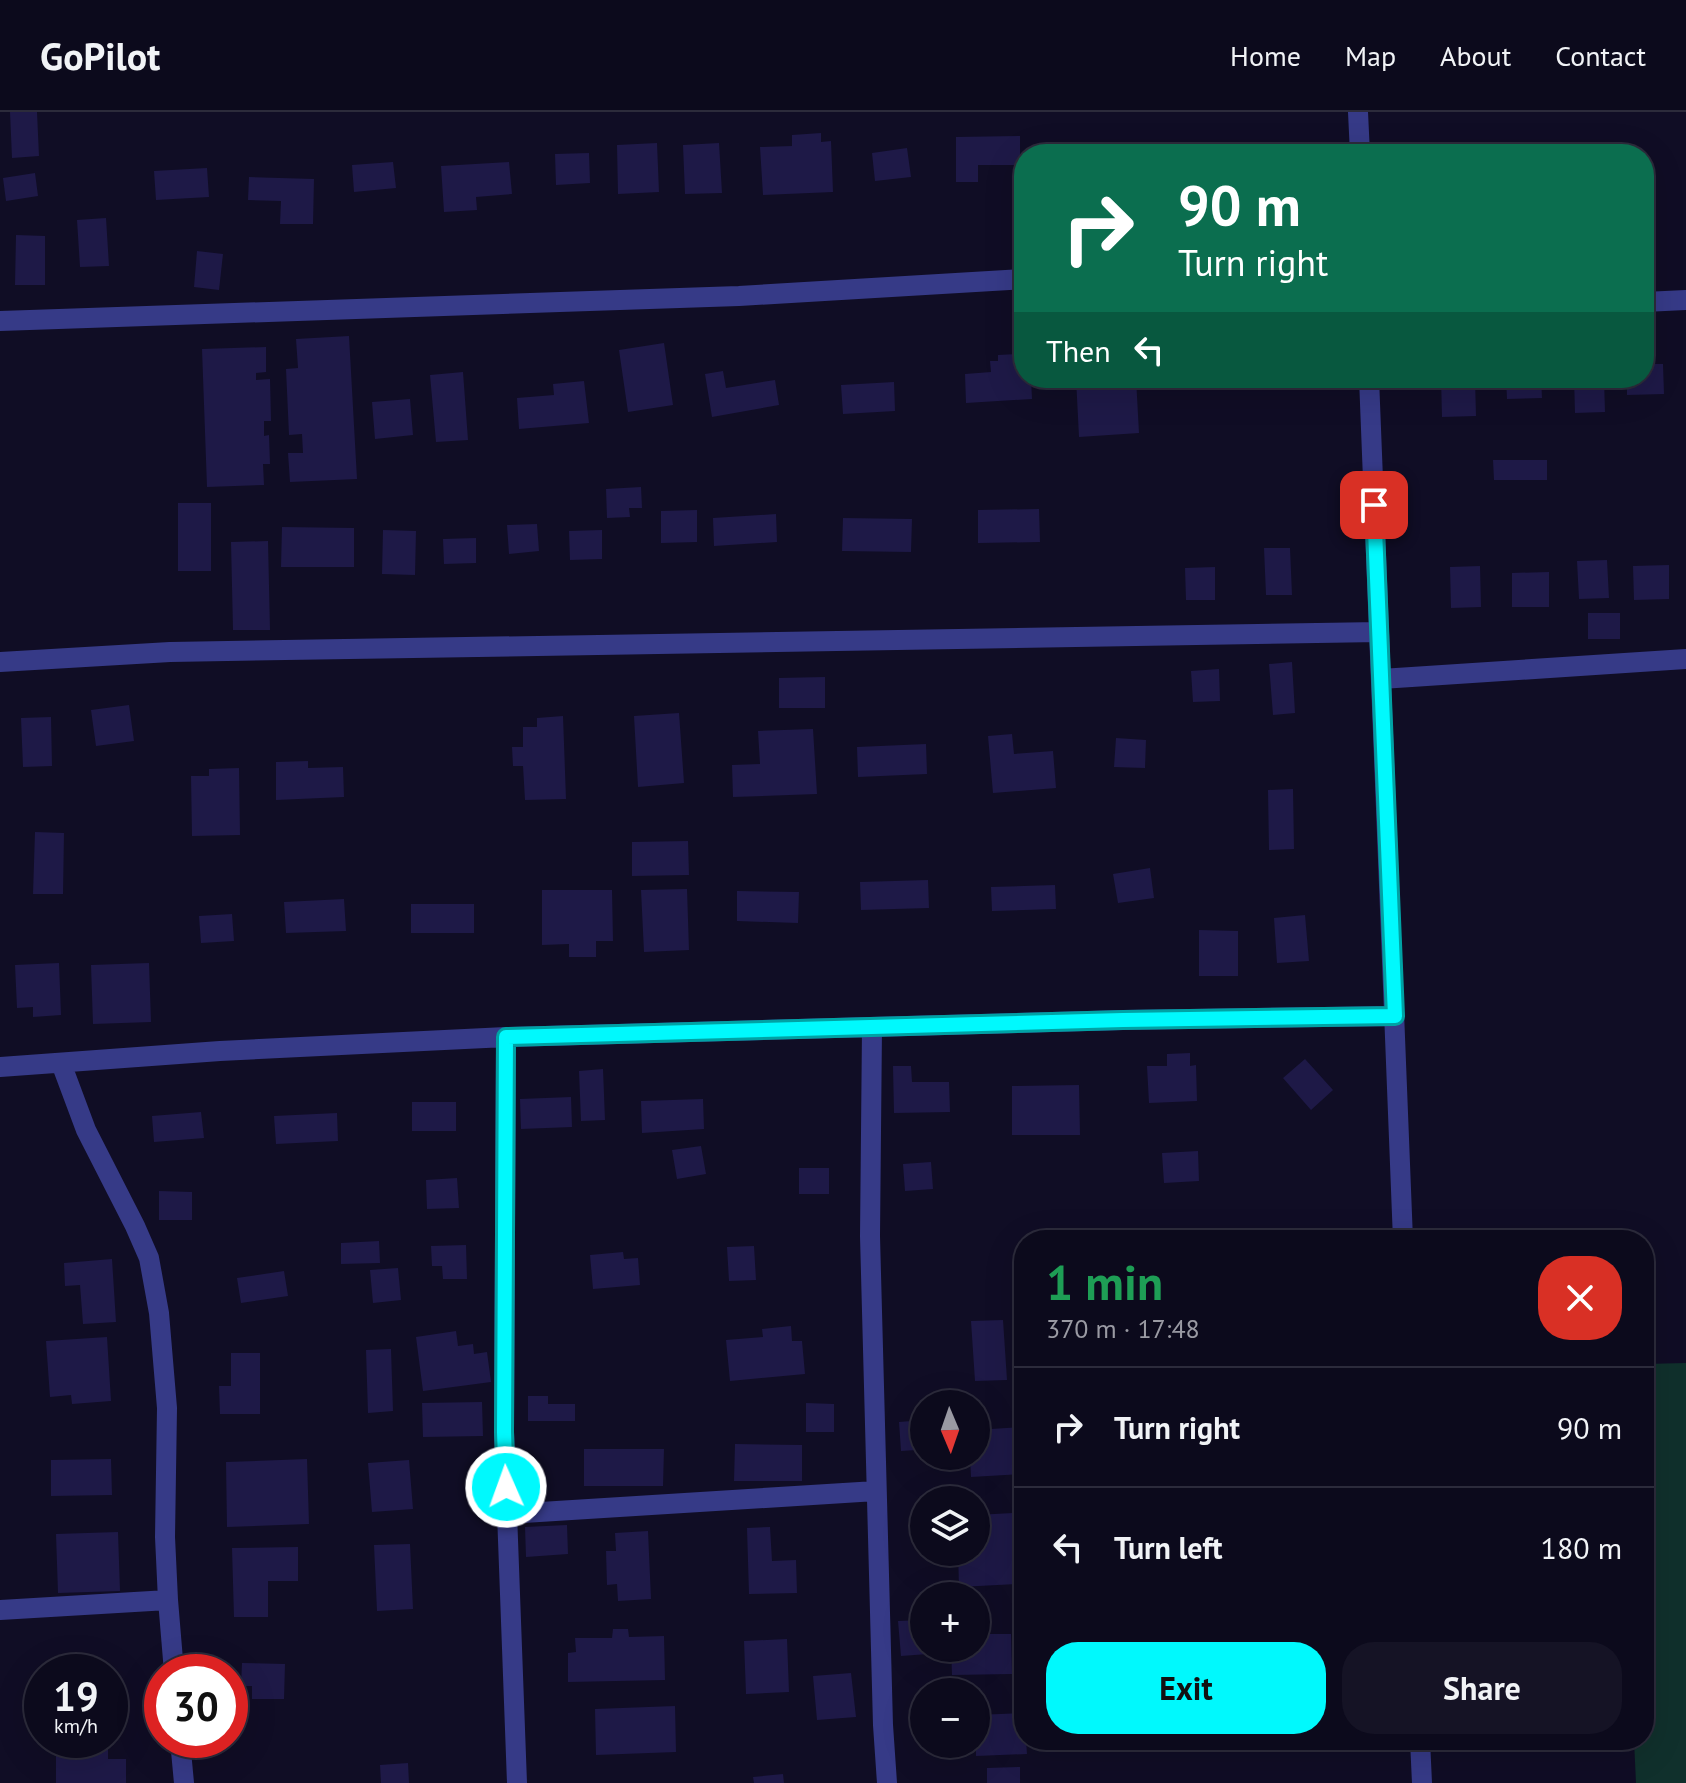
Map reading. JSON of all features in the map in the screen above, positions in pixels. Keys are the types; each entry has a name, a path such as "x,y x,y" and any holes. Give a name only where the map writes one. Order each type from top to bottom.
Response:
{"street":[{"path":"1358,112 1360,144"},
{"path":"0,321 739,296 1014,280"},
{"path":"1654,302 1686,300"},
{"path":"1369,388 1403,1230"},
{"path":"0,662 170,652 1379,632"},
{"path":"1381,679 1686,659"},
{"path":"0,1067 220,1051 506,1037 1395,1016"},
{"path":"872,1028 870,1236 882,1709 887,1783"},
{"path":"506,1037 504,1432 517,1783"},
{"path":"61,1063 86,1130 149,1258 159,1313 167,1408 165,1537 172,1654"},
{"path":"507,1514 876,1491"},
{"path":"0,1610 168,1600"},
{"path":"1420,1750 1422,1783"},
{"path":"182,1758 184,1783"}],"green space":[{"path":"1686,1363 1686,1783 1636,1783 1634,1750 1654,1750 1654,1364"}],"building":[{"path":"10,112 37,112 39,156 12,158"},
{"path":"821,133 821,142 831,141 833,192 763,195 760,147 792,146 792,135"},
{"path":"1020,136 1020,144 1014,144 1014,165 978,165 978,182 956,182 956,137"},
{"path":"657,143 659,192 618,194 617,145"},
{"path":"719,143 722,193 685,194 683,145"},
{"path":"907,148 911,177 875,181 872,153"},
{"path":"589,153 590,183 556,185 555,154"},
{"path":"393,162 396,188 354,192 352,165"},
{"path":"509,162 512,194 476,197 477,210 444,212 441,166"},
{"path":"207,168 209,197 156,200 154,171"},
{"path":"35,173 38,196 6,201 3,178"},
{"path":"249,177 314,179 313,224 280,224 281,201 248,200"},
{"path":"106,218 109,266 80,267 77,220"},
{"path":"16,235 45,236 45,285 15,285"},
{"path":"197,251 223,254 219,290 194,287"},
{"path":"349,336 357,479 290,482 288,453 303,453 302,434 289,435 286,369 298,368 296,339"},
{"path":"664,343 673,405 628,412 619,350"},
{"path":"266,347 266,372 256,373 256,380 270,379 271,421 264,421 264,436 269,435 270,464 263,464 264,485 207,487 202,349"},
{"path":"1014,354 1014,388 1031,388 1032,399 966,403 965,374 991,372 990,361 998,361 998,355"},
{"path":"1654,364 1663,364 1664,394 1627,395 1627,388 1654,388"},
{"path":"723,371 726,388 775,380 779,405 712,417 705,374"},
{"path":"463,372 468,440 436,442 430,375"},
{"path":"584,381 589,423 519,429 517,398 554,395 553,384"},
{"path":"894,382 895,411 843,414 841,385"},
{"path":"1077,388 1137,388 1139,433 1079,437"},
{"path":"1441,388 1475,388 1476,416 1442,417"},
{"path":"1506,388 1542,388 1542,398 1507,399"},
{"path":"1574,388 1604,388 1605,412 1575,413"},
{"path":"410,399 413,435 375,439 372,402"},
{"path":"1493,460 1547,460 1547,480 1494,480"},
{"path":"641,487 642,508 629,508 630,517 607,518 606,489"},
{"path":"178,503 211,503 211,571 178,571"},
{"path":"1039,509 1040,542 978,543 978,510"},
{"path":"697,510 697,542 661,543 661,511"},
{"path":"776,514 777,542 714,546 713,518"},
{"path":"843,518 912,519 911,552 842,551"},
{"path":"537,524 539,551 509,554 507,525"},
{"path":"282,527 354,528 354,567 281,567"},
{"path":"383,530 416,531 415,575 382,574"},
{"path":"602,530 602,559 570,560 569,531"},
{"path":"476,538 476,563 444,564 443,539"},
{"path":"268,541 270,630 233,630 231,542"},
{"path":"1264,548 1290,548 1292,595 1266,595"},
{"path":"1607,560 1609,598 1579,599 1577,561"},
{"path":"1669,565 1669,599 1634,600 1633,566"},
{"path":"1480,566 1481,607 1451,608 1450,567"},
{"path":"1215,567 1215,600 1186,600 1185,568"},
{"path":"1549,572 1549,607 1512,607 1512,573"},
{"path":"1588,613 1620,613 1620,639 1588,639"},
{"path":"1292,662 1295,713 1273,715 1269,664"},
{"path":"1219,669 1220,701 1193,702 1191,671"},
{"path":"825,677 825,708 779,708 779,678"},
{"path":"129,705 134,741 96,746 91,710"},
{"path":"679,713 684,783 638,787 634,716"},
{"path":"563,716 566,799 525,800 523,766 513,766 512,747 523,747 523,727 537,727 537,718"},
{"path":"51,717 52,766 23,767 21,718"},
{"path":"813,729 817,794 733,797 732,765 760,764 758,731"},
{"path":"1012,734 1014,754 1053,751 1056,788 993,793 988,736"},
{"path":"1116,738 1146,740 1145,768 1114,767"},
{"path":"926,744 927,774 858,777 857,747"},
{"path":"308,761 308,768 343,767 344,797 276,800 276,762"},
{"path":"239,768 240,835 192,836 191,776 209,776 209,769"},
{"path":"1293,789 1294,849 1269,850 1268,790"},
{"path":"35,832 64,833 63,894 33,894"},
{"path":"688,841 689,875 632,876 632,842"},
{"path":"1150,868 1154,898 1118,903 1113,874"},
{"path":"928,880 929,908 861,910 860,882"},
{"path":"1055,885 1056,909 992,911 991,887"},
{"path":"687,889 689,950 644,952 641,890"},
{"path":"542,890 612,890 613,941 596,941 596,957 569,957 569,944 542,945"},
{"path":"737,891 799,892 798,923 737,921"},
{"path":"344,899 346,931 286,933 284,902"},
{"path":"411,904 474,904 474,933 411,933"},
{"path":"232,914 234,941 201,943 199,916"},
{"path":"1305,915 1309,961 1277,963 1274,918"},
{"path":"1199,930 1238,931 1238,976 1199,976"},
{"path":"59,963 61,1015 33,1017 33,1007 17,1008 15,965"},
{"path":"149,963 151,1022 93,1024 91,965"},
{"path":"1190,1053 1190,1066 1196,1065 1197,1101 1149,1103 1147,1066 1167,1066 1167,1054"},
{"path":"1305,1059 1333,1090 1311,1110 1283,1078"},
{"path":"893,1066 911,1066 912,1082 949,1082 950,1112 894,1113"},
{"path":"603,1069 605,1120 581,1121 579,1071"},
{"path":"1079,1085 1080,1135 1012,1135 1012,1086"},
{"path":"571,1097 572,1127 521,1129 520,1099"},
{"path":"703,1099 704,1129 642,1133 641,1101"},
{"path":"412,1102 456,1102 456,1131 412,1131"},
{"path":"201,1112 204,1138 154,1142 152,1116"},
{"path":"337,1113 338,1141 276,1144 274,1116"},
{"path":"701,1146 706,1174 677,1179 672,1150"},
{"path":"1198,1151 1199,1181 1164,1183 1162,1153"},
{"path":"931,1162 933,1189 905,1191 903,1164"},
{"path":"799,1168 829,1168 829,1194 799,1194"},
{"path":"457,1178 459,1208 427,1209 426,1180"},
{"path":"159,1191 192,1192 192,1220 159,1220"},
{"path":"379,1241 380,1263 341,1264 341,1243"},
{"path":"466,1245 467,1279 443,1279 442,1266 432,1266 431,1246"},
{"path":"754,1246 756,1280 729,1281 727,1247"},
{"path":"623,1252 624,1259 638,1258 640,1285 593,1289 590,1255"},
{"path":"112,1259 116,1322 83,1324 80,1285 65,1286 64,1263"},
{"path":"398,1268 401,1300 373,1303 370,1270"},
{"path":"284,1271 288,1296 241,1303 237,1278"},
{"path":"1003,1320 1007,1380 975,1381 971,1321"},
{"path":"791,1326 792,1341 802,1341 805,1374 730,1381 726,1340 763,1337 762,1329"},
{"path":"456,1331 458,1346 473,1344 474,1354 487,1352 491,1382 423,1391 416,1337"},
{"path":"107,1337 111,1401 72,1404 71,1395 50,1397 46,1341"},
{"path":"391,1349 393,1411 368,1413 366,1350"},
{"path":"231,1353 260,1353 260,1414 220,1414 219,1386 231,1386"},
{"path":"528,1396 548,1396 548,1404 575,1404 575,1421 528,1421"},
{"path":"482,1402 483,1436 423,1437 422,1403"},
{"path":"806,1403 834,1404 834,1432 806,1432"},
{"path":"910,1421 910,1450 901,1451 899,1422"},
{"path":"1014,1427 1014,1475 971,1477 971,1470 990,1470 990,1429"},
{"path":"735,1444 802,1445 802,1481 734,1481"},
{"path":"584,1449 664,1449 663,1486 584,1486"},
{"path":"111,1459 112,1495 51,1496 51,1460"},
{"path":"307,1459 309,1524 227,1527 226,1462"},
{"path":"409,1460 413,1509 372,1512 368,1463"},
{"path":"1013,1513 1014,1584 959,1582 958,1566 990,1566 990,1514"},
{"path":"567,1525 568,1554 526,1557 525,1527"},
{"path":"770,1527 772,1561 796,1560 797,1593 749,1594 747,1528"},
{"path":"648,1531 651,1599 618,1601 617,1584 607,1585 606,1551 616,1551 615,1533"},
{"path":"118,1532 120,1591 58,1593 56,1534"},
{"path":"410,1544 413,1609 377,1611 374,1545"},
{"path":"298,1547 298,1581 268,1581 268,1617 234,1617 232,1548"},
{"path":"898,1621 910,1621 910,1655 901,1656"},
{"path":"613,1629 628,1629 629,1637 664,1636 665,1680 568,1682 568,1653 576,1652 575,1638 612,1638"},
{"path":"990,1634 1011,1634 1012,1674 952,1675 952,1662 990,1662"},
{"path":"787,1639 789,1692 746,1694 744,1641"},
{"path":"248,1663 285,1664 284,1699 252,1699 252,1686 248,1686"},
{"path":"851,1673 856,1717 817,1720 813,1676"},
{"path":"675,1706 676,1752 596,1755 595,1709"},
{"path":"1014,1713 1014,1750 1027,1750 1027,1754 990,1755 990,1714"},
{"path":"56,1758 126,1759 126,1783 56,1783"},
{"path":"408,1763 409,1783 381,1783 380,1765"},
{"path":"1020,1767 1020,1783 987,1783 987,1768"},
{"path":"783,1774 784,1783 754,1783 753,1777"}],"route":[{"path":"506,1487 506,1037 1123,1020 1395,1016 1374,505"}]}
